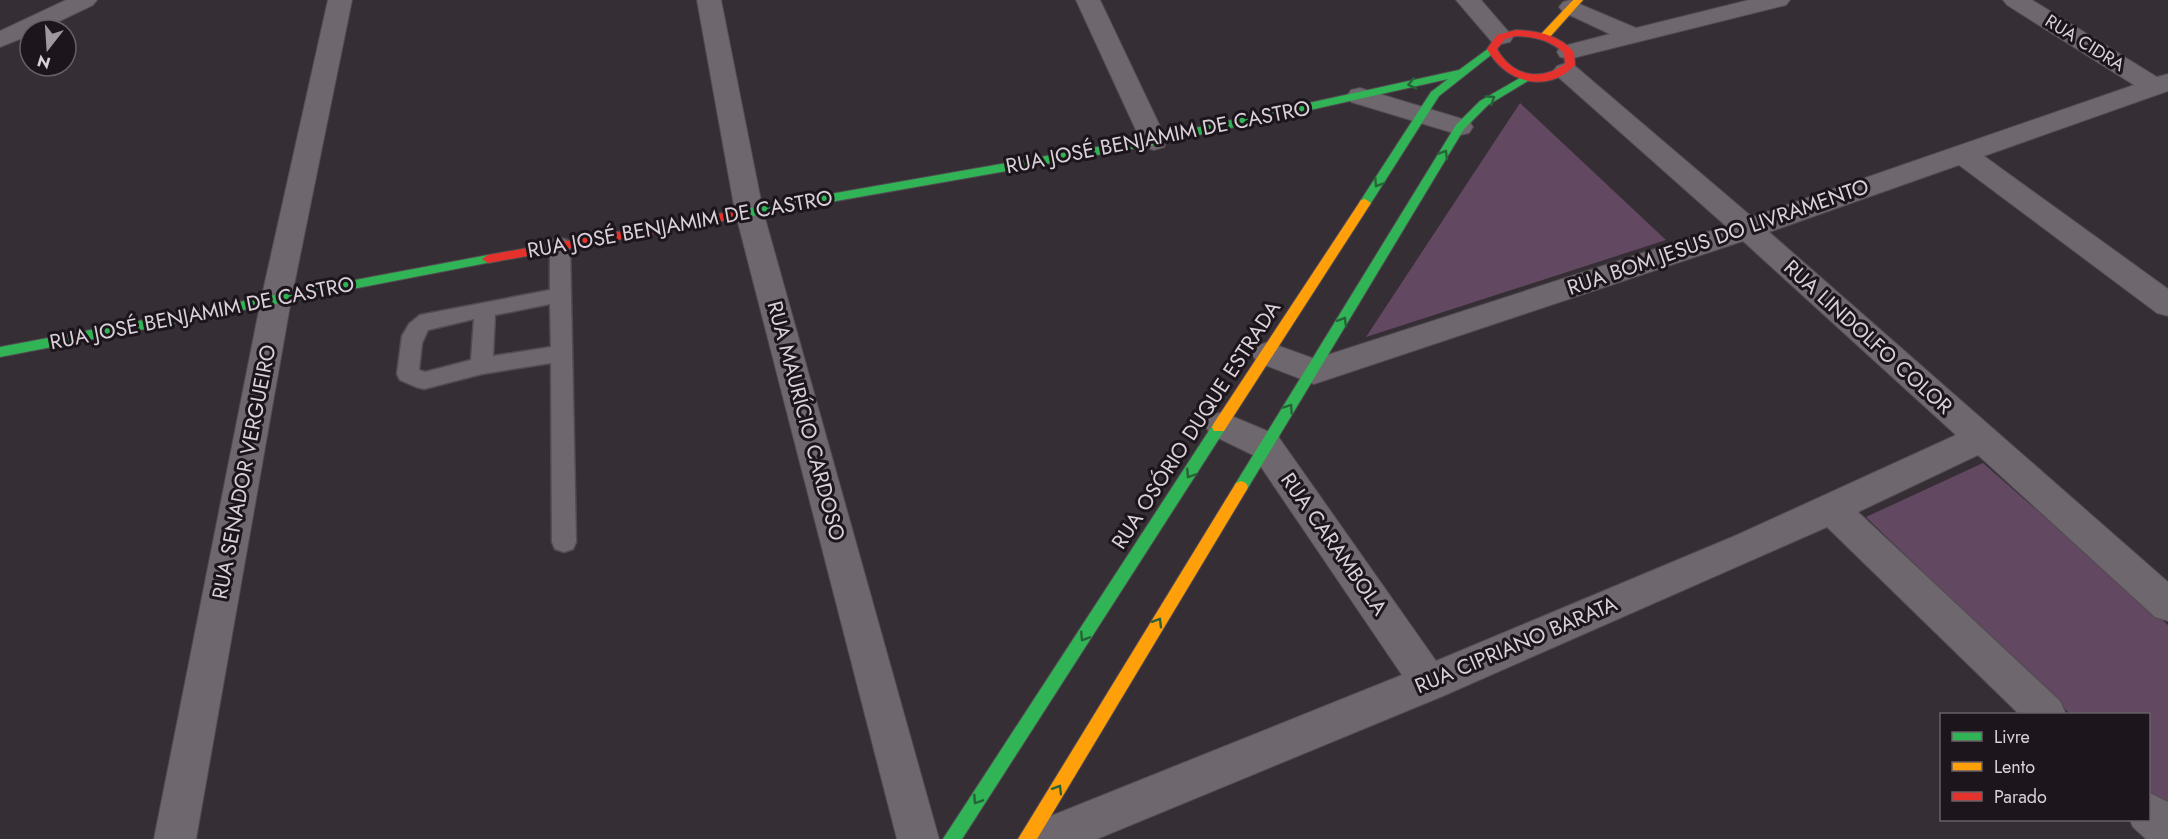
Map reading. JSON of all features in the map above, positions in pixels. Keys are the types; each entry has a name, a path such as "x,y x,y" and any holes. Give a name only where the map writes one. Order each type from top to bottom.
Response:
{"street":[{"path":"0,40 85,0"},
{"name":"RUA SENADOR VERGUEIRO","path":"175,839 276,300 340,0"},
{"name":"RUA MAURÍCIO CARDOSO","path":"709,0 749,212 918,839"},
{"path":"1088,0 1154,141"},
{"path":"1468,0 1497,43"},
{"path":"1497,43 1493,56 1505,69 1527,77 1550,78 1567,62 1632,34 1778,0"},
{"name":"RUA CIDRA","path":"2015,0 2161,84"},
{"path":"1545,36 1575,4 1632,34"},
{"path":"1497,43 1526,33 1545,36 1567,62"},
{"name":"RUA OSÓRIO DUQUE ESTRADA","path":"952,839 1435,94 1497,43"},
{"name":"RUA LINDOLFO COLOR","path":"1567,62 1980,439 2168,604"},
{"name":"RUA JOSÉ BENJAMIM DE CASTRO","path":"0,352 560,245 1154,141 1464,72"},
{"path":"1027,839 1265,445 1314,372 1460,127 1484,103 1527,77"},
{"name":"RUA BOM JESUS DO LIVRAMENTO","path":"1314,372 1750,228 2161,84"},
{"path":"1360,96 1460,127"},
{"path":"1962,153 2168,305"},
{"path":"1268,354 1314,372"},
{"path":"1222,425 1265,445"},
{"name":"RUA CIPRIANO BARATA","path":"1046,839 1429,683 1833,510 1980,439"},
{"name":"RUA CARAMBOLA","path":"1265,445 1429,683"},
{"path":"1833,510 2045,713"},
{"path":"2150,814 2168,831"}],"lane":[{"path":"560,245 564,542"},
{"path":"561,295 427,320 417,325 413,331 408,374 424,381 482,366 562,353"},
{"path":"482,366 485,310"}],"shaded area":[{"path":"1520,103 1666,240 1366,337"},
{"path":"1983,463 2168,625 2168,810 2150,792 2150,713 2069,713 1866,517"}],"traffic: fast":[{"path":"1365,203 1435,94 1492,49"},
{"path":"740,214 1154,141 1464,72"},
{"path":"1241,487 1460,127 1484,103 1527,77"},
{"path":"0,352 488,259"},
{"path":"952,839 1219,427"}],"traffic: slow":[{"path":"1545,36 1578,0"},
{"path":"1219,427 1365,203"},
{"path":"1027,839 1241,487"}],"traffic: jam":[{"path":"1516,33 1551,39 1569,52 1570,65 1549,77 1526,77 1516,74 1498,60 1492,49 1501,37 1516,33"},
{"path":"488,259 740,214"}]}
